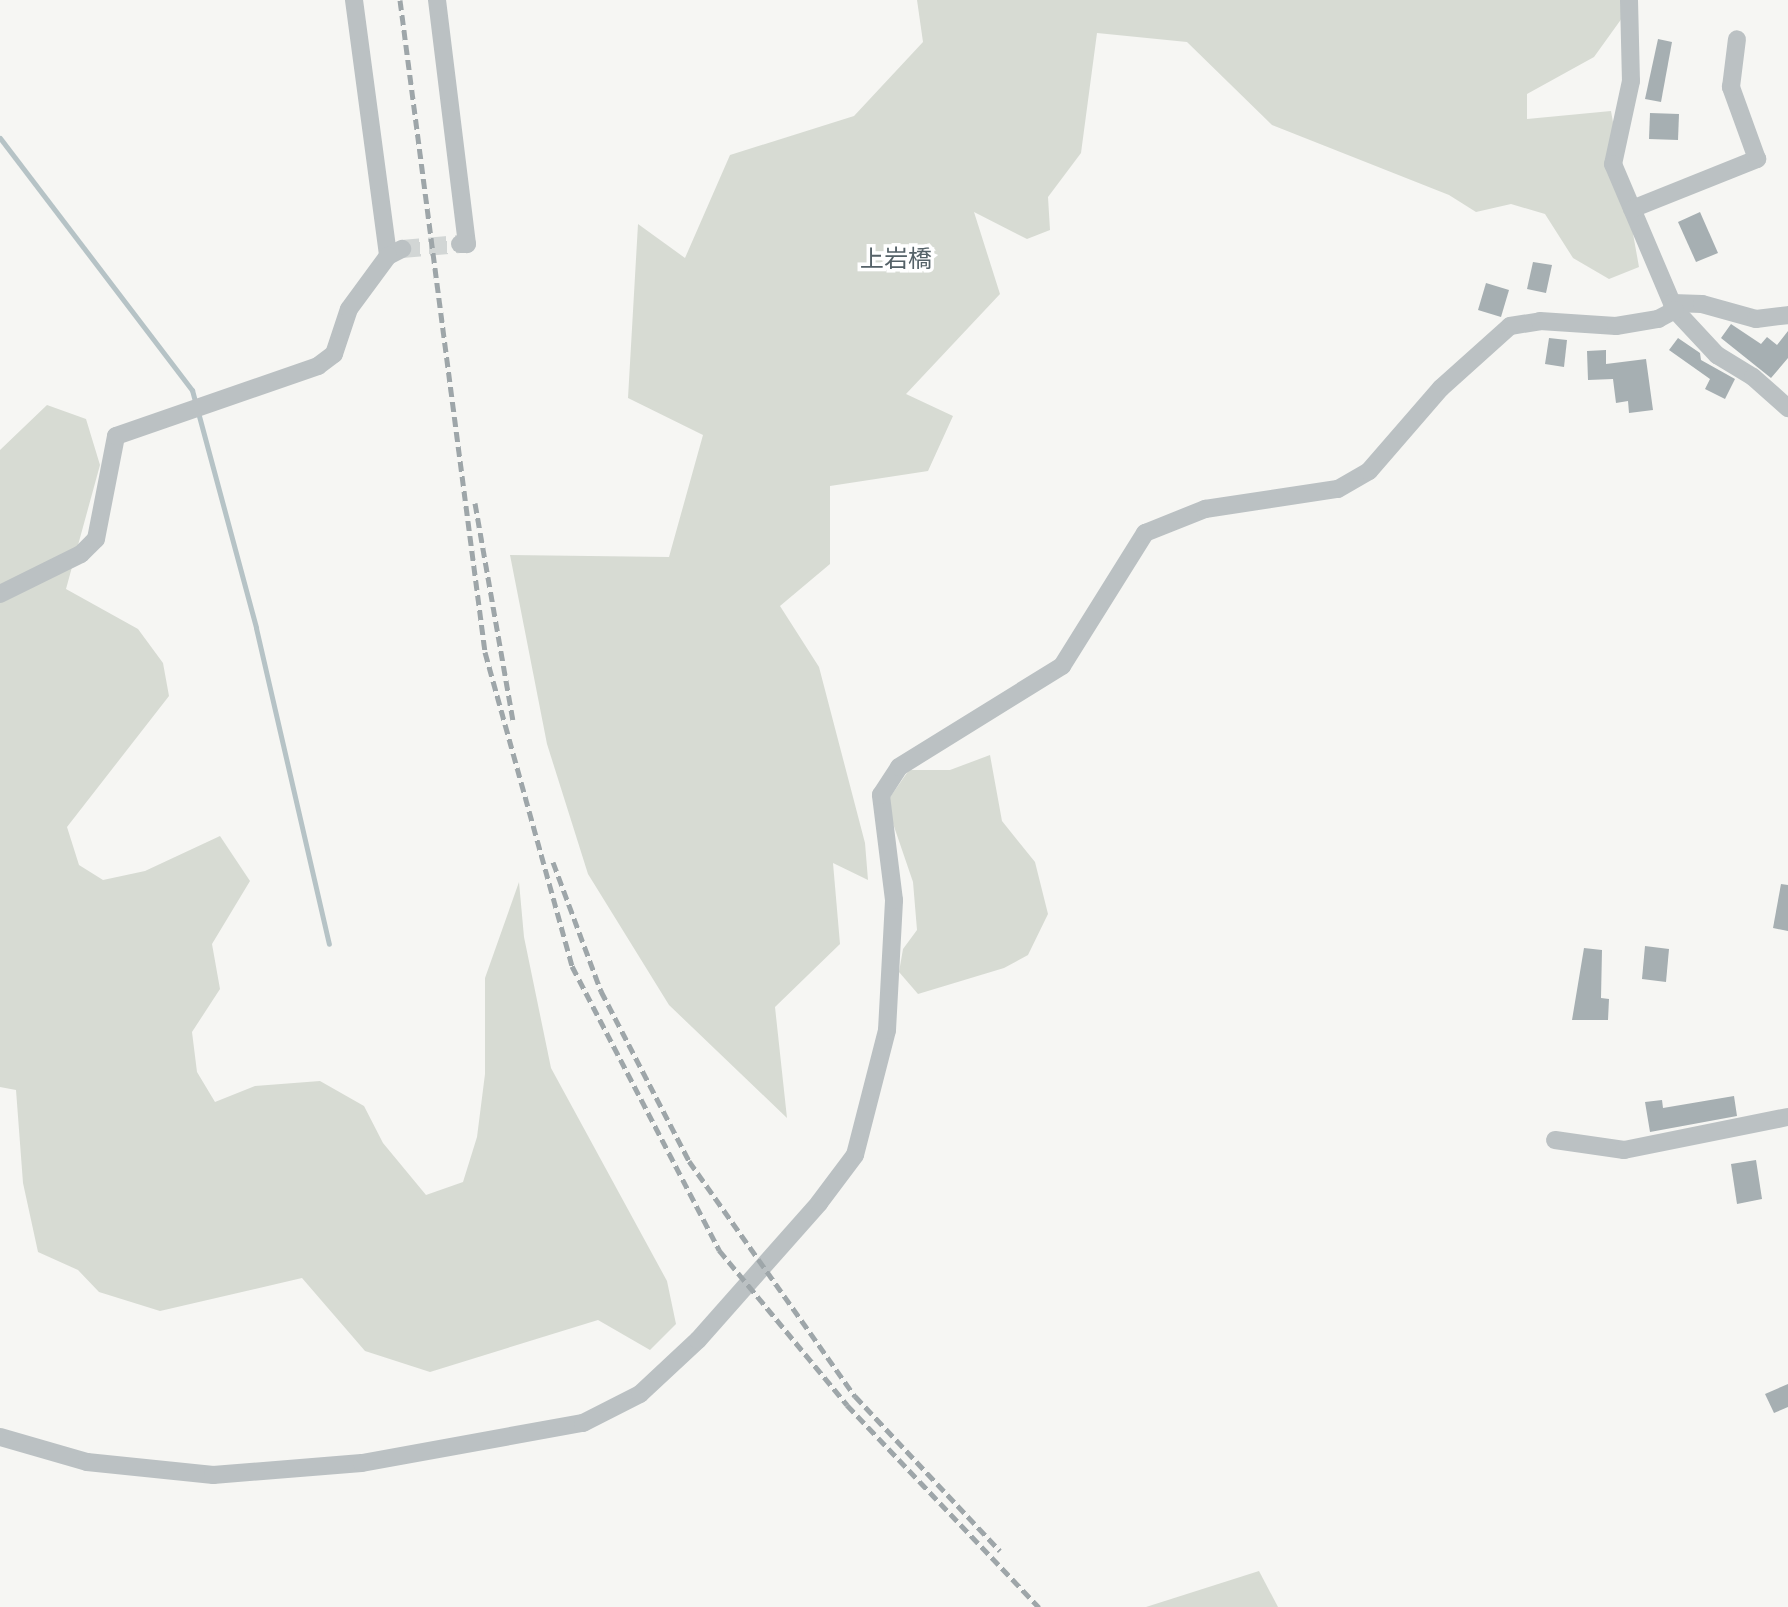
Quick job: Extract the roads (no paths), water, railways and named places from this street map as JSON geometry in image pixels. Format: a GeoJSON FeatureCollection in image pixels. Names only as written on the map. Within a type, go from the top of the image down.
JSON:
{"type":"FeatureCollection","features":[{"type":"Feature","properties":{"kind":"street"},"geometry":{"type":"LineString","coordinates":[[0,594],[81,554],[96,539],[116,436],[318,366],[334,354],[349,309],[395,253],[354,0]]}},
{"type":"Feature","properties":{"kind":"street"},"geometry":{"type":"LineString","coordinates":[[437,0],[467,244],[460,244]]}},
{"type":"Feature","properties":{"kind":"street"},"geometry":{"type":"LineString","coordinates":[[1629,0],[1631,81],[1613,164],[1673,306],[1717,355],[1754,377],[1788,408]]}},
{"type":"Feature","properties":{"kind":"street"},"geometry":{"type":"LineString","coordinates":[[1632,209],[1758,159],[1731,87],[1737,40]]}},
{"type":"Feature","properties":{"kind":"street"},"geometry":{"type":"LineString","coordinates":[[0,1437],[87,1462],[213,1475],[362,1463],[583,1423],[640,1394],[802,1222],[855,1155],[875,1088],[887,1030],[894,900],[881,795],[899,767],[1062,666],[1145,533],[1205,509],[1338,489],[1368,471],[1440,388],[1510,326],[1540,321],[1616,326],[1658,319],[1673,306],[1702,304],[1756,318],[1788,314]]}},
{"type":"Feature","properties":{"kind":"street"},"geometry":{"type":"LineString","coordinates":[[1555,1140],[1624,1150],[1788,1117]]}},
{"type":"Feature","properties":{"kind":"waterway"},"geometry":{"type":"LineString","coordinates":[[0,138],[192,390],[256,628],[329,944]]}},
{"type":"Feature","properties":{"kind":"tunnel"},"geometry":{"type":"LineString","coordinates":[[402,249],[460,244]]}},
{"type":"Feature","properties":{"kind":"railway"},"geometry":{"type":"LineString","coordinates":[[400,0],[485,652],[572,966],[719,1250],[847,1405],[1039,1607]]}},
{"type":"Feature","properties":{"kind":"railway"},"geometry":{"type":"LineString","coordinates":[[475,503],[513,720]]}},
{"type":"Feature","properties":{"kind":"railway"},"geometry":{"type":"LineString","coordinates":[[553,862],[601,991],[689,1161],[855,1396],[1000,1551]]}},
{"type":"Feature","properties":{"kind":"district","name":"上岩橋"},"geometry":{"type":"Point","coordinates":[896,260]}}]}
